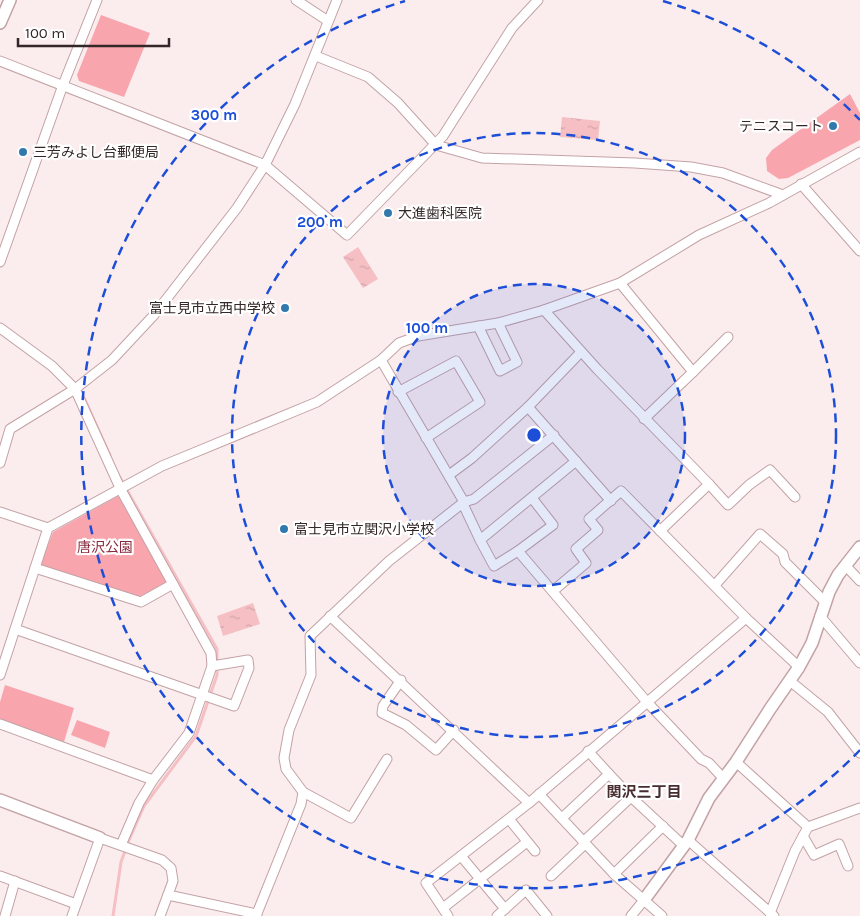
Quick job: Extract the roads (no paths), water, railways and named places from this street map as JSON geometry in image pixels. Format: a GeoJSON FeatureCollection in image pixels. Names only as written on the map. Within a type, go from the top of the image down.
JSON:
{"type":"FeatureCollection","features":[{"type":"Feature","properties":{"kind":"street"},"geometry":{"type":"LineString","coordinates":[[0,23],[10,0]]}},
{"type":"Feature","properties":{"kind":"street"},"geometry":{"type":"LineString","coordinates":[[0,262],[63,85],[97,0]]}},
{"type":"Feature","properties":{"kind":"street"},"geometry":{"type":"LineString","coordinates":[[296,0],[328,21]]}},
{"type":"Feature","properties":{"kind":"street"},"geometry":{"type":"LineString","coordinates":[[0,463],[10,429],[75,389],[112,360],[154,315],[237,208],[265,165],[316,56],[337,0]]}},
{"type":"Feature","properties":{"kind":"street"},"geometry":{"type":"LineString","coordinates":[[0,61],[265,165],[347,235],[436,145],[464,106],[512,28],[538,0]]}},
{"type":"Feature","properties":{"kind":"street"},"geometry":{"type":"LineString","coordinates":[[316,56],[368,77],[398,103],[436,145],[482,158],[635,163],[692,167],[723,173],[782,195]]}},
{"type":"Feature","properties":{"kind":"street"},"geometry":{"type":"LineString","coordinates":[[0,675],[48,528],[162,466],[317,402],[381,360],[399,343],[418,336],[498,323],[544,310],[620,283],[699,235],[782,195],[860,152]]}},
{"type":"Feature","properties":{"kind":"street"},"geometry":{"type":"LineString","coordinates":[[801,184],[860,251]]}},
{"type":"Feature","properties":{"kind":"street"},"geometry":{"type":"LineString","coordinates":[[620,283],[693,372]]}},
{"type":"Feature","properties":{"kind":"street"},"geometry":{"type":"LineString","coordinates":[[544,310],[644,419],[728,505],[749,485],[770,470],[795,497]]}},
{"type":"Feature","properties":{"kind":"street"},"geometry":{"type":"LineString","coordinates":[[478,326],[500,371],[517,362],[498,323]]}},
{"type":"Feature","properties":{"kind":"street"},"geometry":{"type":"LineString","coordinates":[[0,328],[52,366],[75,389],[121,490],[211,653],[212,666],[207,697],[190,733],[153,780],[139,803],[125,846]]}},
{"type":"Feature","properties":{"kind":"street"},"geometry":{"type":"LineString","coordinates":[[644,419],[728,337]]}},
{"type":"Feature","properties":{"kind":"street"},"geometry":{"type":"LineString","coordinates":[[449,476],[528,408],[581,352]]}},
{"type":"Feature","properties":{"kind":"street"},"geometry":{"type":"LineString","coordinates":[[381,360],[398,392],[449,476],[494,566],[518,552],[553,525],[532,498]]}},
{"type":"Feature","properties":{"kind":"street"},"geometry":{"type":"LineString","coordinates":[[398,392],[456,361],[480,402],[426,438]]}},
{"type":"Feature","properties":{"kind":"street"},"geometry":{"type":"LineString","coordinates":[[528,408],[610,501]]}},
{"type":"Feature","properties":{"kind":"street"},"geometry":{"type":"LineString","coordinates":[[387,758],[351,818],[303,792],[286,768],[284,758],[289,730],[311,675],[310,636],[390,561],[463,503],[474,499],[554,436]]}},
{"type":"Feature","properties":{"kind":"street"},"geometry":{"type":"LineString","coordinates":[[480,540],[576,461]]}},
{"type":"Feature","properties":{"kind":"street"},"geometry":{"type":"LineString","coordinates":[[660,531],[708,484]]}},
{"type":"Feature","properties":{"kind":"street"},"geometry":{"type":"LineString","coordinates":[[553,591],[586,563],[576,549],[598,530],[589,519],[622,491],[746,618],[800,667]]}},
{"type":"Feature","properties":{"kind":"street"},"geometry":{"type":"LineString","coordinates":[[0,512],[48,528]]}},
{"type":"Feature","properties":{"kind":"street"},"geometry":{"type":"LineString","coordinates":[[715,585],[760,534],[784,554],[785,562],[825,602]]}},
{"type":"Feature","properties":{"kind":"street"},"geometry":{"type":"LineString","coordinates":[[630,916],[686,843],[709,798],[736,762],[800,667],[812,643],[825,602],[845,565],[860,547]]}},
{"type":"Feature","properties":{"kind":"street"},"geometry":{"type":"LineString","coordinates":[[518,552],[647,702],[701,759],[709,763],[724,779]]}},
{"type":"Feature","properties":{"kind":"street"},"geometry":{"type":"LineString","coordinates":[[845,565],[860,581]]}},
{"type":"Feature","properties":{"kind":"street"},"geometry":{"type":"LineString","coordinates":[[35,568],[141,602],[173,584]]}},
{"type":"Feature","properties":{"kind":"street"},"geometry":{"type":"LineString","coordinates":[[330,616],[401,680],[529,803]]}},
{"type":"Feature","properties":{"kind":"street"},"geometry":{"type":"LineString","coordinates":[[820,616],[860,663]]}},
{"type":"Feature","properties":{"kind":"street"},"geometry":{"type":"LineString","coordinates":[[448,916],[426,883],[529,803],[746,618]]}},
{"type":"Feature","properties":{"kind":"street"},"geometry":{"type":"LineString","coordinates":[[15,629],[234,706],[250,668],[248,660],[212,666]]}},
{"type":"Feature","properties":{"kind":"street"},"geometry":{"type":"LineString","coordinates":[[401,680],[383,706],[382,713],[406,725],[436,750],[454,730]]}},
{"type":"Feature","properties":{"kind":"street"},"geometry":{"type":"LineString","coordinates":[[790,681],[828,712],[860,752]]}},
{"type":"Feature","properties":{"kind":"street"},"geometry":{"type":"LineString","coordinates":[[0,724],[153,780]]}},
{"type":"Feature","properties":{"kind":"street"},"geometry":{"type":"LineString","coordinates":[[588,751],[663,826],[686,843],[768,914],[805,831],[860,808]]}},
{"type":"Feature","properties":{"kind":"street"},"geometry":{"type":"LineString","coordinates":[[736,762],[805,831],[814,855],[839,844],[848,866]]}},
{"type":"Feature","properties":{"kind":"street"},"geometry":{"type":"LineString","coordinates":[[562,818],[609,774]]}},
{"type":"Feature","properties":{"kind":"street"},"geometry":{"type":"LineString","coordinates":[[168,895],[256,915],[301,804],[303,792]]}},
{"type":"Feature","properties":{"kind":"street"},"geometry":{"type":"LineString","coordinates":[[538,794],[614,874],[662,916]]}},
{"type":"Feature","properties":{"kind":"street"},"geometry":{"type":"LineString","coordinates":[[551,876],[631,796]]}},
{"type":"Feature","properties":{"kind":"street"},"geometry":{"type":"LineString","coordinates":[[0,800],[162,860],[171,868],[173,881],[160,916]]}},
{"type":"Feature","properties":{"kind":"street"},"geometry":{"type":"LineString","coordinates":[[509,819],[535,851]]}},
{"type":"Feature","properties":{"kind":"street"},"geometry":{"type":"LineString","coordinates":[[614,874],[663,826]]}},
{"type":"Feature","properties":{"kind":"street"},"geometry":{"type":"LineString","coordinates":[[72,916],[100,838]]}},
{"type":"Feature","properties":{"kind":"street"},"geometry":{"type":"LineString","coordinates":[[443,908],[527,842]]}},
{"type":"Feature","properties":{"kind":"street"},"geometry":{"type":"LineString","coordinates":[[461,856],[505,909]]}},
{"type":"Feature","properties":{"kind":"street"},"geometry":{"type":"LineString","coordinates":[[0,876],[76,904]]}},
{"type":"Feature","properties":{"kind":"street"},"geometry":{"type":"LineString","coordinates":[[5,916],[15,881]]}},
{"type":"Feature","properties":{"kind":"street"},"geometry":{"type":"LineString","coordinates":[[497,916],[526,890],[545,915]]}},
{"type":"Feature","properties":{"kind":"water"},"geometry":{"type":"Polygon","coordinates":[[[562,117],[600,121],[598,140],[560,137],[562,117]]]}},
{"type":"Feature","properties":{"kind":"water"},"geometry":{"type":"Polygon","coordinates":[[[358,247],[378,279],[363,288],[343,257],[358,247]]]}},
{"type":"Feature","properties":{"kind":"water"},"geometry":{"type":"Polygon","coordinates":[[[253,603],[260,624],[223,636],[217,616],[253,603]]]}},
{"type":"Feature","properties":{"kind":"waterway"},"geometry":{"type":"LineString","coordinates":[[81,391],[110,455]]}},
{"type":"Feature","properties":{"kind":"waterway"},"geometry":{"type":"LineString","coordinates":[[113,916],[121,862],[129,840],[144,806],[196,736],[217,675],[217,649],[119,476]]}},
{"type":"Feature","properties":{"kind":"place","name":"テニスコート"},"geometry":{"type":"Point","coordinates":[833,126]}},
{"type":"Feature","properties":{"kind":"place","name":"三芳みよし台郵便局"},"geometry":{"type":"Point","coordinates":[23,152]}},
{"type":"Feature","properties":{"kind":"place","name":"大進歯科医院"},"geometry":{"type":"Point","coordinates":[388,213]}},
{"type":"Feature","properties":{"kind":"place","name":"富士見市立西中学校"},"geometry":{"type":"Point","coordinates":[285,308]}},
{"type":"Feature","properties":{"kind":"place","name":"富士見市立関沢小学校"},"geometry":{"type":"Point","coordinates":[284,529]}},
{"type":"Feature","properties":{"kind":"district","name":"関沢三丁目"},"geometry":{"type":"Point","coordinates":[644,792]}},
{"type":"Feature","properties":{"kind":"park label","name":"唐沢公園"},"geometry":{"type":"Point","coordinates":[105,547]}}]}
